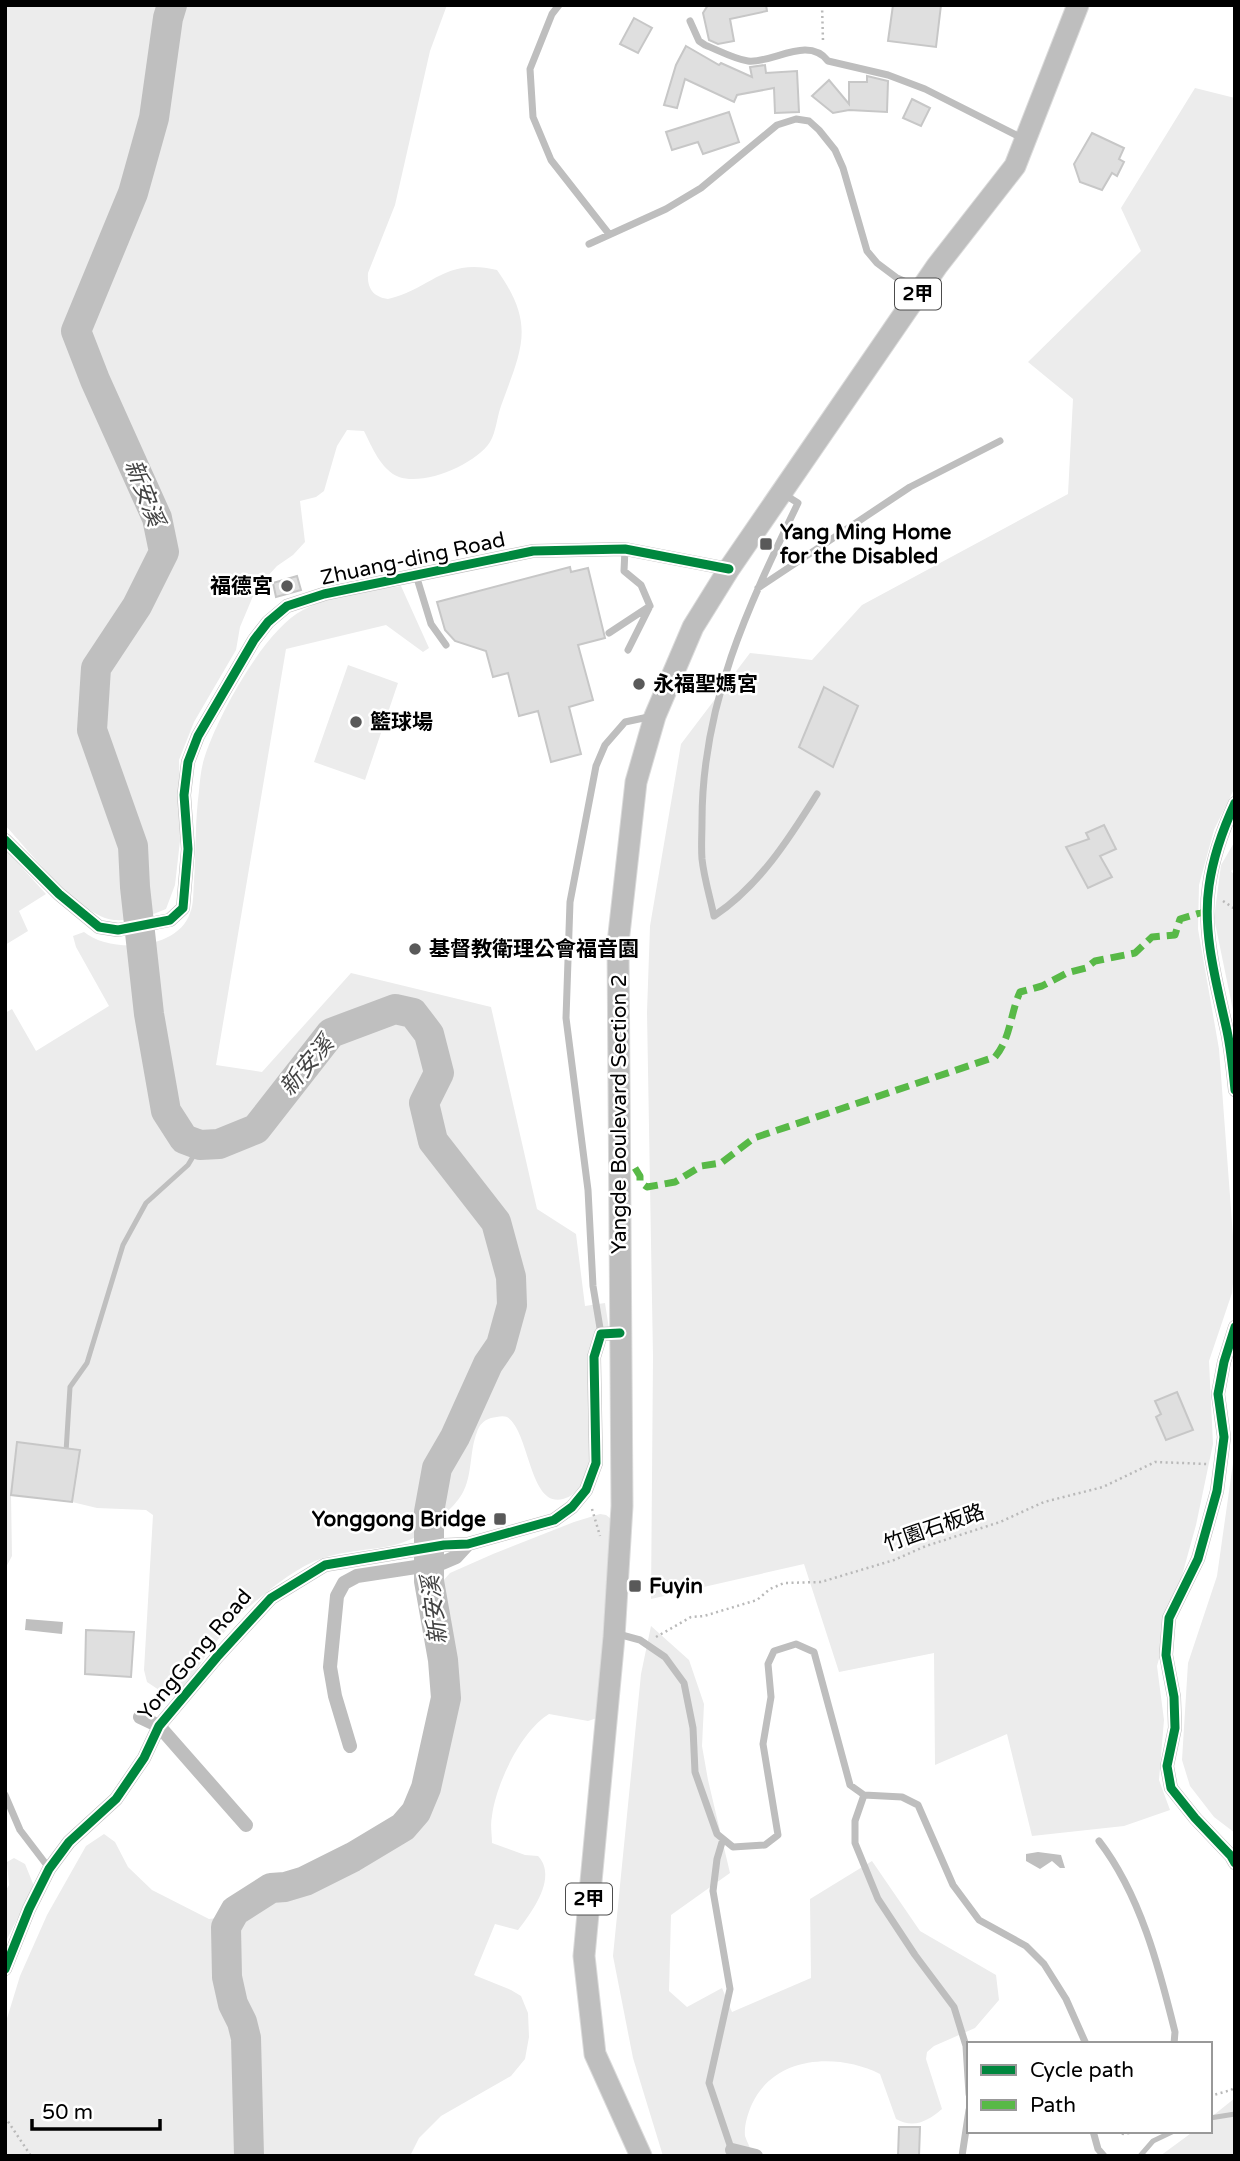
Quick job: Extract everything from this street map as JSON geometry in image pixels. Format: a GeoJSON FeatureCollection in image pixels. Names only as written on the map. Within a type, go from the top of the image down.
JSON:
{"type":"FeatureCollection","features":[{"type":"Feature","properties":{"kind":"main road","name":"Yangde Boulevard Section 2"},"geometry":{"type":"LineString","coordinates":[[614,1633],[622,1506],[610,1333],[618,943],[636,782],[655,716],[693,627],[729,569],[922,289],[1015,166],[1078,5]]}},
{"type":"Feature","properties":{"kind":"main road","name":"2甲"},"geometry":{"type":"LineString","coordinates":[[614,1633],[584,1956],[595,2054],[641,2156]]}},
{"type":"Feature","properties":{"kind":"street","name":"Zhuang-ding Road"},"geometry":{"type":"LineString","coordinates":[[5,840],[58,894],[99,927],[118,930],[170,920],[183,908],[186,882],[188,849],[184,795],[188,762],[198,736],[254,640],[268,622],[287,606],[324,594],[533,551],[625,549],[729,569]]}},
{"type":"Feature","properties":{"kind":"street"},"geometry":{"type":"LineString","coordinates":[[1235,803],[1217,851],[1208,887],[1207,916],[1235,1090]]}},
{"type":"Feature","properties":{"kind":"street"},"geometry":{"type":"LineString","coordinates":[[1235,1327],[1218,1394],[1224,1437],[1217,1491],[1198,1559],[1169,1618],[1166,1655],[1174,1697],[1175,1728],[1167,1766],[1171,1788],[1235,1863]]}},
{"type":"Feature","properties":{"kind":"street"},"geometry":{"type":"LineString","coordinates":[[350,1746],[335,1696],[330,1667],[337,1596],[344,1583],[357,1576],[442,1563],[456,1558],[468,1544],[554,1520],[572,1507],[586,1489],[596,1463],[594,1357],[610,1333]]}},
{"type":"Feature","properties":{"kind":"street","name":"YongGong Road"},"geometry":{"type":"LineString","coordinates":[[5,1969],[49,1868],[69,1842],[116,1799],[144,1758],[159,1726],[271,1598],[325,1565],[444,1545],[468,1544]]}},
{"type":"Feature","properties":{"kind":"street"},"geometry":{"type":"LineString","coordinates":[[141,1717],[159,1726],[246,1825]]}},
{"type":"Feature","properties":{"kind":"street"},"geometry":{"type":"LineString","coordinates":[[732,2153],[756,2156]]}},
{"type":"Feature","properties":{"kind":"lane"},"geometry":{"type":"LineString","coordinates":[[559,5],[552,14],[530,69],[533,117],[551,160],[609,234]]}},
{"type":"Feature","properties":{"kind":"lane"},"geometry":{"type":"LineString","coordinates":[[690,21],[699,41],[749,61],[814,50],[828,61],[888,75],[925,89],[1026,139]]}},
{"type":"Feature","properties":{"kind":"lane"},"geometry":{"type":"LineString","coordinates":[[589,244],[666,209],[701,188],[777,125],[796,119],[809,121],[820,130],[835,150],[867,251],[877,263],[897,278],[922,289]]}},
{"type":"Feature","properties":{"kind":"lane"},"geometry":{"type":"LineString","coordinates":[[757,589],[910,487],[1000,442]]}},
{"type":"Feature","properties":{"kind":"lane"},"geometry":{"type":"LineString","coordinates":[[782,492],[798,503],[734,644],[711,722],[702,795],[702,859],[714,916],[729,906],[781,851],[817,794]]}},
{"type":"Feature","properties":{"kind":"lane"},"geometry":{"type":"LineString","coordinates":[[625,549],[624,571],[641,585],[650,606],[628,650]]}},
{"type":"Feature","properties":{"kind":"lane"},"geometry":{"type":"LineString","coordinates":[[416,574],[432,624],[446,645]]}},
{"type":"Feature","properties":{"kind":"lane"},"geometry":{"type":"LineString","coordinates":[[609,633],[650,606]]}},
{"type":"Feature","properties":{"kind":"lane"},"geometry":{"type":"LineString","coordinates":[[610,1333],[593,1286],[588,1190],[566,1018],[570,902],[596,766],[605,745],[625,722],[655,716]]}},
{"type":"Feature","properties":{"kind":"lane"},"geometry":{"type":"LineString","coordinates":[[614,1633],[640,1640],[665,1657],[684,1683],[693,1728],[695,1772],[717,1833],[733,1847],[765,1844],[778,1835],[763,1744],[771,1697],[768,1664],[774,1651],[796,1644],[814,1652],[850,1785],[864,1795],[902,1797],[918,1805],[953,1885],[979,1920],[1026,1946],[1044,1964],[1066,1999],[1085,2042]]}},
{"type":"Feature","properties":{"kind":"lane"},"geometry":{"type":"LineString","coordinates":[[5,1795],[20,1830],[49,1868]]}},
{"type":"Feature","properties":{"kind":"lane"},"geometry":{"type":"LineString","coordinates":[[864,1795],[855,1821],[855,1843],[878,1899],[954,2007],[966,2046],[967,2062]]}},
{"type":"Feature","properties":{"kind":"lane"},"geometry":{"type":"LineString","coordinates":[[723,1839],[717,1859],[713,1891],[730,1989],[709,2083],[732,2153]]}},
{"type":"Feature","properties":{"kind":"lane"},"geometry":{"type":"LineString","coordinates":[[1099,1840],[1116,1863],[1157,1958],[1175,2032],[1174,2042]]}},
{"type":"Feature","properties":{"kind":"lane"},"geometry":{"type":"LineString","coordinates":[[962,2156],[967,2122]]}},
{"type":"Feature","properties":{"kind":"lane"},"geometry":{"type":"LineString","coordinates":[[1094,2133],[1098,2149],[1104,2156]]}},
{"type":"Feature","properties":{"kind":"path"},"geometry":{"type":"LineString","coordinates":[[822,5],[823,55]]}},
{"type":"Feature","properties":{"kind":"path"},"geometry":{"type":"LineString","coordinates":[[586,1489],[607,1556],[618,1564]]}},
{"type":"Feature","properties":{"kind":"path"},"geometry":{"type":"LineString","coordinates":[[1212,2096],[1231,2091],[1235,2087]]}},
{"type":"Feature","properties":{"kind":"path"},"geometry":{"type":"LineString","coordinates":[[5,2118],[31,2156]]}},
{"type":"Feature","properties":{"kind":"shaded area"},"geometry":{"type":"Polygon","coordinates":[[[5,5],[447,5],[430,51],[395,205],[368,273],[368,283],[374,294],[388,299],[451,271],[479,267],[497,270],[517,306],[521,322],[519,352],[494,434],[474,458],[436,476],[410,479],[399,477],[382,464],[364,431],[347,430],[337,446],[324,491],[316,497],[300,501],[305,542],[256,589],[240,627],[236,650],[194,722],[179,760],[181,832],[175,885],[166,909],[134,919],[114,920],[87,908],[56,881],[5,825],[5,5]]]}},
{"type":"Feature","properties":{"kind":"shaded area"},"geometry":{"type":"Polygon","coordinates":[[[1195,88],[1235,98],[1235,787],[1214,830],[1199,885],[1198,929],[1219,1049],[1235,1263],[1232,1293],[1209,1361],[1213,1444],[1196,1525],[1157,1666],[1164,1720],[1159,1780],[1170,1810],[1124,1826],[1032,1836],[1007,1734],[935,1765],[934,1653],[839,1672],[804,1564],[651,1599],[653,1357],[647,1012],[650,926],[681,744],[750,653],[812,660],[862,605],[1068,494],[1073,399],[1028,362],[1141,251],[1121,208],[1195,88]]]}},
{"type":"Feature","properties":{"kind":"shaded area"},"geometry":{"type":"Polygon","coordinates":[[[401,586],[429,648],[423,652],[386,625],[286,649],[216,1065],[262,1072],[351,973],[491,1007],[537,1209],[576,1234],[585,1306],[605,1303],[609,1329],[596,1333],[592,1463],[574,1494],[563,1499],[552,1499],[536,1481],[515,1425],[505,1416],[486,1420],[479,1427],[468,1479],[462,1494],[430,1528],[402,1543],[323,1558],[296,1571],[237,1618],[181,1690],[165,1694],[147,1682],[144,1670],[153,1515],[146,1510],[97,1508],[72,1502],[80,1450],[17,1442],[11,1495],[12,1556],[5,1569],[5,1013],[12,1009],[36,1051],[109,1006],[76,947],[73,936],[84,932],[110,944],[143,945],[172,935],[183,925],[193,902],[197,813],[204,759],[219,721],[258,655],[288,620],[303,610],[338,597],[401,586]]]}},
{"type":"Feature","properties":{"kind":"shaded area","name":"籃球場"},"geometry":{"type":"Polygon","coordinates":[[[348,665],[398,683],[365,780],[314,762],[348,665]]]}},
{"type":"Feature","properties":{"kind":"shaded area"},"geometry":{"type":"Polygon","coordinates":[[[1235,841],[1235,868],[1231,871],[1235,876],[1235,1020],[1214,918],[1221,865],[1235,841]]]}},
{"type":"Feature","properties":{"kind":"shaded area"},"geometry":{"type":"Polygon","coordinates":[[[5,849],[46,894],[19,911],[28,931],[5,945],[5,849]]]}},
{"type":"Feature","properties":{"kind":"shaded area"},"geometry":{"type":"Polygon","coordinates":[[[1235,1449],[1235,1833],[1214,1817],[1190,1786],[1182,1760],[1188,1663],[1217,1576],[1235,1449]]]}},
{"type":"Feature","properties":{"kind":"shaded area"},"geometry":{"type":"Polygon","coordinates":[[[600,1514],[615,1522],[597,1718],[588,1721],[549,1714],[539,1722],[520,1745],[504,1774],[491,1819],[492,1843],[525,1855],[538,1856],[545,1874],[541,1894],[518,1930],[495,1924],[474,1975],[521,1996],[528,2013],[529,2037],[525,2059],[511,2076],[441,2116],[419,2138],[410,2156],[5,2156],[5,2025],[20,1976],[47,1915],[86,1846],[104,1834],[115,1842],[128,1867],[152,1890],[209,1919],[248,1915],[271,1899],[308,1888],[402,1836],[424,1817],[436,1780],[450,1718],[455,1681],[446,1643],[441,1583],[450,1573],[493,1554],[600,1514]]]}},
{"type":"Feature","properties":{"kind":"shaded area"},"geometry":{"type":"Polygon","coordinates":[[[26,1619],[63,1622],[62,1634],[25,1630],[26,1619]]]}},
{"type":"Feature","properties":{"kind":"shaded area"},"geometry":{"type":"Polygon","coordinates":[[[651,1626],[689,1660],[704,1704],[702,1746],[730,1873],[671,1915],[669,1991],[687,2007],[722,1988],[732,2012],[811,1978],[810,1899],[872,1861],[920,1931],[996,1975],[999,2000],[975,2028],[934,2046],[927,2052],[926,2059],[942,2109],[931,2117],[915,2123],[896,2119],[880,2074],[846,2063],[809,2063],[792,2067],[776,2076],[762,2088],[752,2104],[745,2136],[754,2156],[663,2156],[633,2058],[613,1956],[641,1674],[651,1626]]]}},
{"type":"Feature","properties":{"kind":"shaded area"},"geometry":{"type":"Polygon","coordinates":[[[1038,1852],[1061,1855],[1065,1868],[1060,1868],[1052,1861],[1040,1869],[1026,1861],[1026,1854],[1038,1852]]]}},
{"type":"Feature","properties":{"kind":"shaded area"},"geometry":{"type":"Polygon","coordinates":[[[14,1858],[25,1864],[34,1886],[5,1943],[5,1892],[9,1885],[7,1862],[14,1858]]]}},
{"type":"Feature","properties":{"kind":"shaded area"},"geometry":{"type":"Polygon","coordinates":[[[1235,2098],[1235,2156],[1160,2156],[1191,2133],[1212,2133],[1212,2116],[1235,2098]]]}},
{"type":"Feature","properties":{"kind":"building"},"geometry":{"type":"Polygon","coordinates":[[[708,5],[766,5],[767,11],[730,19],[734,41],[718,44],[709,40],[703,13],[708,5]]]}},
{"type":"Feature","properties":{"kind":"building"},"geometry":{"type":"Polygon","coordinates":[[[893,5],[941,5],[936,47],[888,41],[893,5]]]}},
{"type":"Feature","properties":{"kind":"building"},"geometry":{"type":"Polygon","coordinates":[[[634,18],[652,28],[638,53],[620,44],[634,18]]]}},
{"type":"Feature","properties":{"kind":"building"},"geometry":{"type":"Polygon","coordinates":[[[686,46],[719,65],[721,63],[752,77],[750,67],[765,65],[766,73],[797,71],[799,112],[775,113],[774,88],[737,95],[734,102],[685,79],[677,108],[664,105],[676,65],[686,46]]]}},
{"type":"Feature","properties":{"kind":"building"},"geometry":{"type":"Polygon","coordinates":[[[867,76],[888,81],[887,112],[849,110],[833,113],[812,96],[829,80],[849,104],[849,82],[867,82],[867,76]]]}},
{"type":"Feature","properties":{"kind":"building"},"geometry":{"type":"Polygon","coordinates":[[[912,99],[930,108],[921,126],[903,118],[912,99]]]}},
{"type":"Feature","properties":{"kind":"building"},"geometry":{"type":"Polygon","coordinates":[[[729,112],[739,142],[703,154],[698,142],[672,150],[666,132],[729,112]]]}},
{"type":"Feature","properties":{"kind":"building"},"geometry":{"type":"Polygon","coordinates":[[[1092,133],[1124,148],[1119,159],[1124,162],[1117,176],[1112,173],[1102,190],[1080,182],[1074,164],[1092,133]]]}},
{"type":"Feature","properties":{"kind":"building"},"geometry":{"type":"Polygon","coordinates":[[[570,567],[571,572],[588,568],[605,638],[578,645],[593,700],[569,707],[581,754],[551,762],[538,711],[519,716],[508,673],[493,677],[486,651],[455,641],[445,630],[437,602],[570,567]]]}},
{"type":"Feature","properties":{"kind":"building","name":"福德宮"},"geometry":{"type":"Polygon","coordinates":[[[297,576],[301,590],[276,597],[273,583],[297,576]]]}},
{"type":"Feature","properties":{"kind":"building"},"geometry":{"type":"Polygon","coordinates":[[[824,687],[858,706],[833,767],[799,747],[824,687]]]}},
{"type":"Feature","properties":{"kind":"building"},"geometry":{"type":"Polygon","coordinates":[[[1104,825],[1116,849],[1100,856],[1112,877],[1088,888],[1066,847],[1089,839],[1086,833],[1104,825]]]}},
{"type":"Feature","properties":{"kind":"building"},"geometry":{"type":"Polygon","coordinates":[[[1177,1392],[1193,1430],[1166,1440],[1156,1417],[1161,1414],[1155,1401],[1177,1392]]]}},
{"type":"Feature","properties":{"kind":"building"},"geometry":{"type":"Polygon","coordinates":[[[17,1442],[80,1450],[72,1502],[11,1495],[17,1442]]]}},
{"type":"Feature","properties":{"kind":"building"},"geometry":{"type":"Polygon","coordinates":[[[86,1630],[134,1632],[131,1677],[85,1674],[86,1630]]]}},
{"type":"Feature","properties":{"kind":"building"},"geometry":{"type":"Polygon","coordinates":[[[899,2127],[920,2127],[919,2156],[898,2156],[899,2127]]]}},
{"type":"Feature","properties":{"kind":"waterway","name":"新安溪"},"geometry":{"type":"LineString","coordinates":[[172,5],[154,118],[133,193],[76,331],[157,518],[164,552],[137,606],[96,668],[92,730],[133,846],[149,1014],[166,1111],[184,1139],[200,1145],[219,1144],[256,1129],[331,1033],[395,1009],[413,1013],[429,1034],[439,1073],[424,1103],[433,1141],[496,1222],[511,1277],[512,1305],[501,1345],[488,1364],[455,1437],[437,1468],[429,1512],[429,1581],[443,1660],[446,1698],[426,1788],[416,1812],[403,1827],[353,1857],[305,1881],[271,1888],[235,1911],[226,1927],[227,1977],[233,2004],[246,2038],[249,2156]]}},
{"type":"Feature","properties":{"kind":"waterway"},"geometry":{"type":"LineString","coordinates":[[66,1452],[70,1387],[87,1363],[123,1245],[146,1203],[188,1165],[200,1145]]}},
{"type":"Feature","properties":{"kind":"waterway"},"geometry":{"type":"LineString","coordinates":[[1212,2118],[1235,2114]]}},
{"type":"Feature","properties":{"kind":"waterway"},"geometry":{"type":"LineString","coordinates":[[1140,2156],[1153,2141],[1170,2133]]}},
{"type":"Feature","properties":{"kind":"marked path"},"geometry":{"type":"LineString","coordinates":[[635,1168],[640,1182],[647,1187],[675,1182],[701,1166],[721,1163],[754,1138],[995,1057],[1004,1042],[1020,992],[1086,968],[1095,961],[1135,953],[1152,937],[1175,935],[1180,919],[1203,912],[1208,905]]}},
{"type":"Feature","properties":{"kind":"cycle path"},"geometry":{"type":"LineString","coordinates":[[5,840],[59,894],[99,927],[118,930],[170,920],[183,908],[188,849],[184,795],[188,762],[198,736],[254,640],[268,622],[287,606],[324,594],[533,551],[625,549],[729,569]]}},
{"type":"Feature","properties":{"kind":"cycle path"},"geometry":{"type":"LineString","coordinates":[[1235,803],[1216,854],[1207,904],[1209,940],[1235,1090]]}},
{"type":"Feature","properties":{"kind":"cycle path"},"geometry":{"type":"LineString","coordinates":[[1235,1327],[1218,1394],[1224,1437],[1217,1491],[1198,1559],[1169,1618],[1166,1655],[1174,1697],[1175,1728],[1167,1766],[1171,1788],[1235,1863]]}},
{"type":"Feature","properties":{"kind":"cycle path"},"geometry":{"type":"LineString","coordinates":[[5,1969],[29,1909],[49,1869],[69,1842],[116,1799],[144,1758],[159,1726],[271,1598],[325,1565],[444,1545],[468,1544],[554,1520],[572,1507],[586,1490],[596,1463],[594,1357],[601,1334],[620,1333]]}},
{"type":"Feature","properties":{"kind":"place","name":"Yang Ming Home for the Disabled"},"geometry":{"type":"Point","coordinates":[766,544]}},
{"type":"Feature","properties":{"kind":"place","name":"福德宮"},"geometry":{"type":"Point","coordinates":[287,586]}},
{"type":"Feature","properties":{"kind":"place","name":"永福聖媽宮"},"geometry":{"type":"Point","coordinates":[639,684]}},
{"type":"Feature","properties":{"kind":"place","name":"籃球場"},"geometry":{"type":"Point","coordinates":[356,722]}},
{"type":"Feature","properties":{"kind":"place","name":"基督教衛理公會福音園"},"geometry":{"type":"Point","coordinates":[415,949]}},
{"type":"Feature","properties":{"kind":"place","name":"Yonggong Bridge"},"geometry":{"type":"Point","coordinates":[500,1519]}},
{"type":"Feature","properties":{"kind":"place","name":"Fuyin"},"geometry":{"type":"Point","coordinates":[635,1586]}}]}
